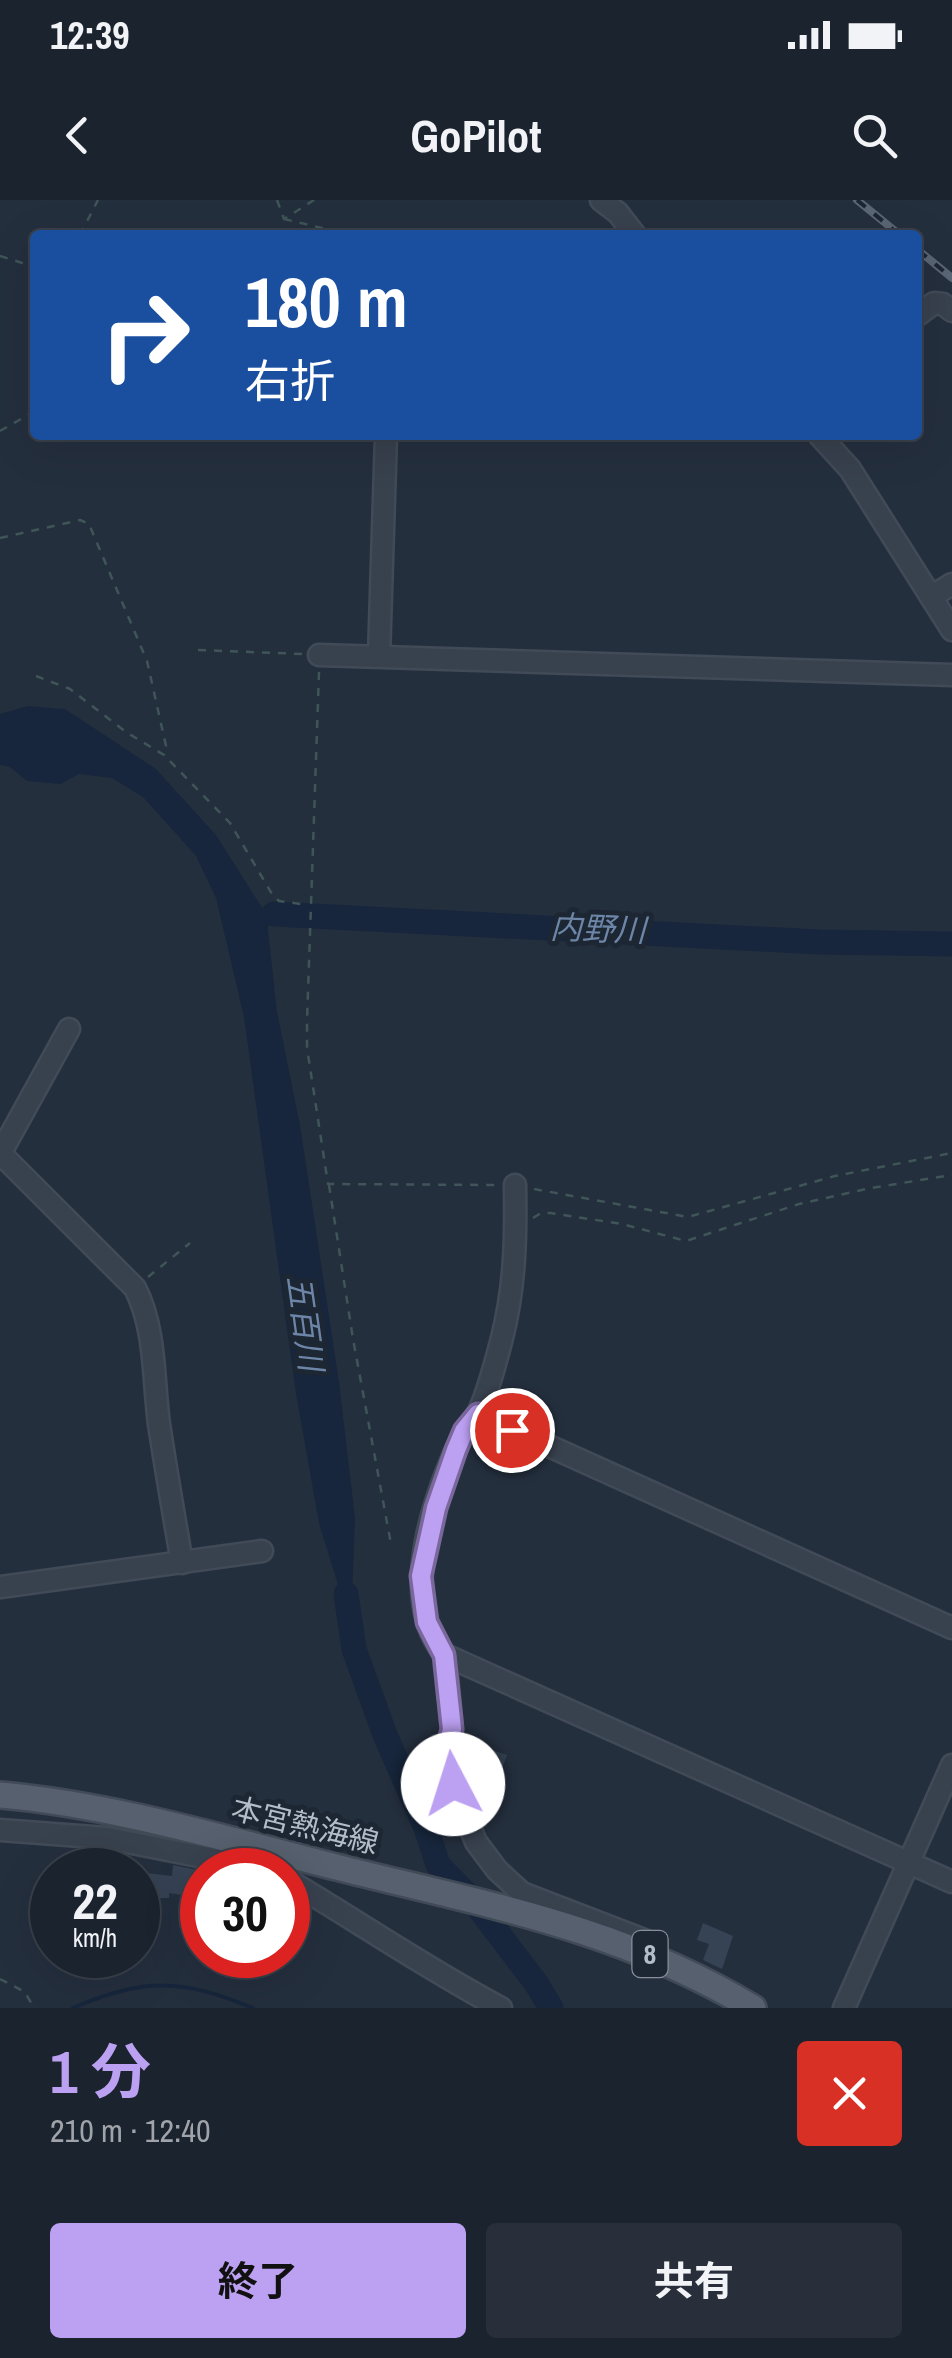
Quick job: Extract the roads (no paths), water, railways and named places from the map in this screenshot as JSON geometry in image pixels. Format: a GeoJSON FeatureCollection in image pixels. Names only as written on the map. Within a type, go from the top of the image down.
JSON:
{"type":"FeatureCollection","features":[{"type":"Feature","properties":{"kind":"main road","name":"本宮熱海線"},"geometry":{"type":"LineString","coordinates":[[0,1795],[97,1808],[539,1916],[648,1953],[754,2008]]}},
{"type":"Feature","properties":{"kind":"street"},"geometry":{"type":"LineString","coordinates":[[601,200],[631,230]]}},
{"type":"Feature","properties":{"kind":"street"},"geometry":{"type":"LineString","coordinates":[[922,312],[934,303],[952,311]]}},
{"type":"Feature","properties":{"kind":"street"},"geometry":{"type":"LineString","coordinates":[[379,656],[386,440]]}},
{"type":"Feature","properties":{"kind":"street"},"geometry":{"type":"LineString","coordinates":[[823,440],[850,470],[952,630]]}},
{"type":"Feature","properties":{"kind":"street"},"geometry":{"type":"LineString","coordinates":[[931,598],[952,584]]}},
{"type":"Feature","properties":{"kind":"street"},"geometry":{"type":"LineString","coordinates":[[319,655],[952,675]]}},
{"type":"Feature","properties":{"kind":"street"},"geometry":{"type":"LineString","coordinates":[[69,1029],[0,1154],[135,1288],[151,1327],[150,1353],[182,1562]]}},
{"type":"Feature","properties":{"kind":"street"},"geometry":{"type":"LineString","coordinates":[[515,1185],[517,1252],[502,1336],[478,1414],[464,1431],[436,1508],[421,1576],[427,1622],[444,1655],[452,1729],[444,1764],[476,1842],[497,1870],[522,1893],[644,1940],[648,1953]]}},
{"type":"Feature","properties":{"kind":"street"},"geometry":{"type":"LineString","coordinates":[[478,1414],[952,1628]]}},
{"type":"Feature","properties":{"kind":"street"},"geometry":{"type":"LineString","coordinates":[[0,1587],[262,1552]]}},
{"type":"Feature","properties":{"kind":"street"},"geometry":{"type":"LineString","coordinates":[[444,1655],[952,1882]]}},
{"type":"Feature","properties":{"kind":"street"},"geometry":{"type":"LineString","coordinates":[[844,2008],[952,1765]]}},
{"type":"Feature","properties":{"kind":"street"},"geometry":{"type":"LineString","coordinates":[[91,1836],[97,1808]]}},
{"type":"Feature","properties":{"kind":"street"},"geometry":{"type":"LineString","coordinates":[[0,1830],[91,1836],[180,1852]]}},
{"type":"Feature","properties":{"kind":"street"},"geometry":{"type":"LineString","coordinates":[[310,1893],[427,1967],[501,2008]]}},
{"type":"Feature","properties":{"kind":"water"},"geometry":{"type":"Polygon","coordinates":[[[28,706],[65,709],[156,769],[216,835],[264,911],[309,914],[309,918],[269,919],[268,930],[277,1012],[300,1125],[339,1382],[355,1518],[351,1627],[319,1523],[296,1394],[244,1017],[216,898],[196,856],[143,797],[112,778],[79,774],[61,784],[27,781],[10,767],[0,765],[0,714],[28,706]]]}},
{"type":"Feature","properties":{"kind":"waterway","name":"内野川"},"geometry":{"type":"LineString","coordinates":[[274,914],[819,942],[952,944]]}},
{"type":"Feature","properties":{"kind":"waterway","name":"五百川"},"geometry":{"type":"LineString","coordinates":[[346,1594],[354,1649],[438,1865],[475,1903],[551,2008]]}},
{"type":"Feature","properties":{"kind":"waterway"},"geometry":{"type":"LineString","coordinates":[[73,2008],[122,1991],[163,1985],[205,1991],[253,2008]]}},
{"type":"Feature","properties":{"kind":"railway"},"geometry":{"type":"LineString","coordinates":[[857,200],[894,230]]}},
{"type":"Feature","properties":{"kind":"railway"},"geometry":{"type":"LineString","coordinates":[[922,253],[952,278]]}}]}
